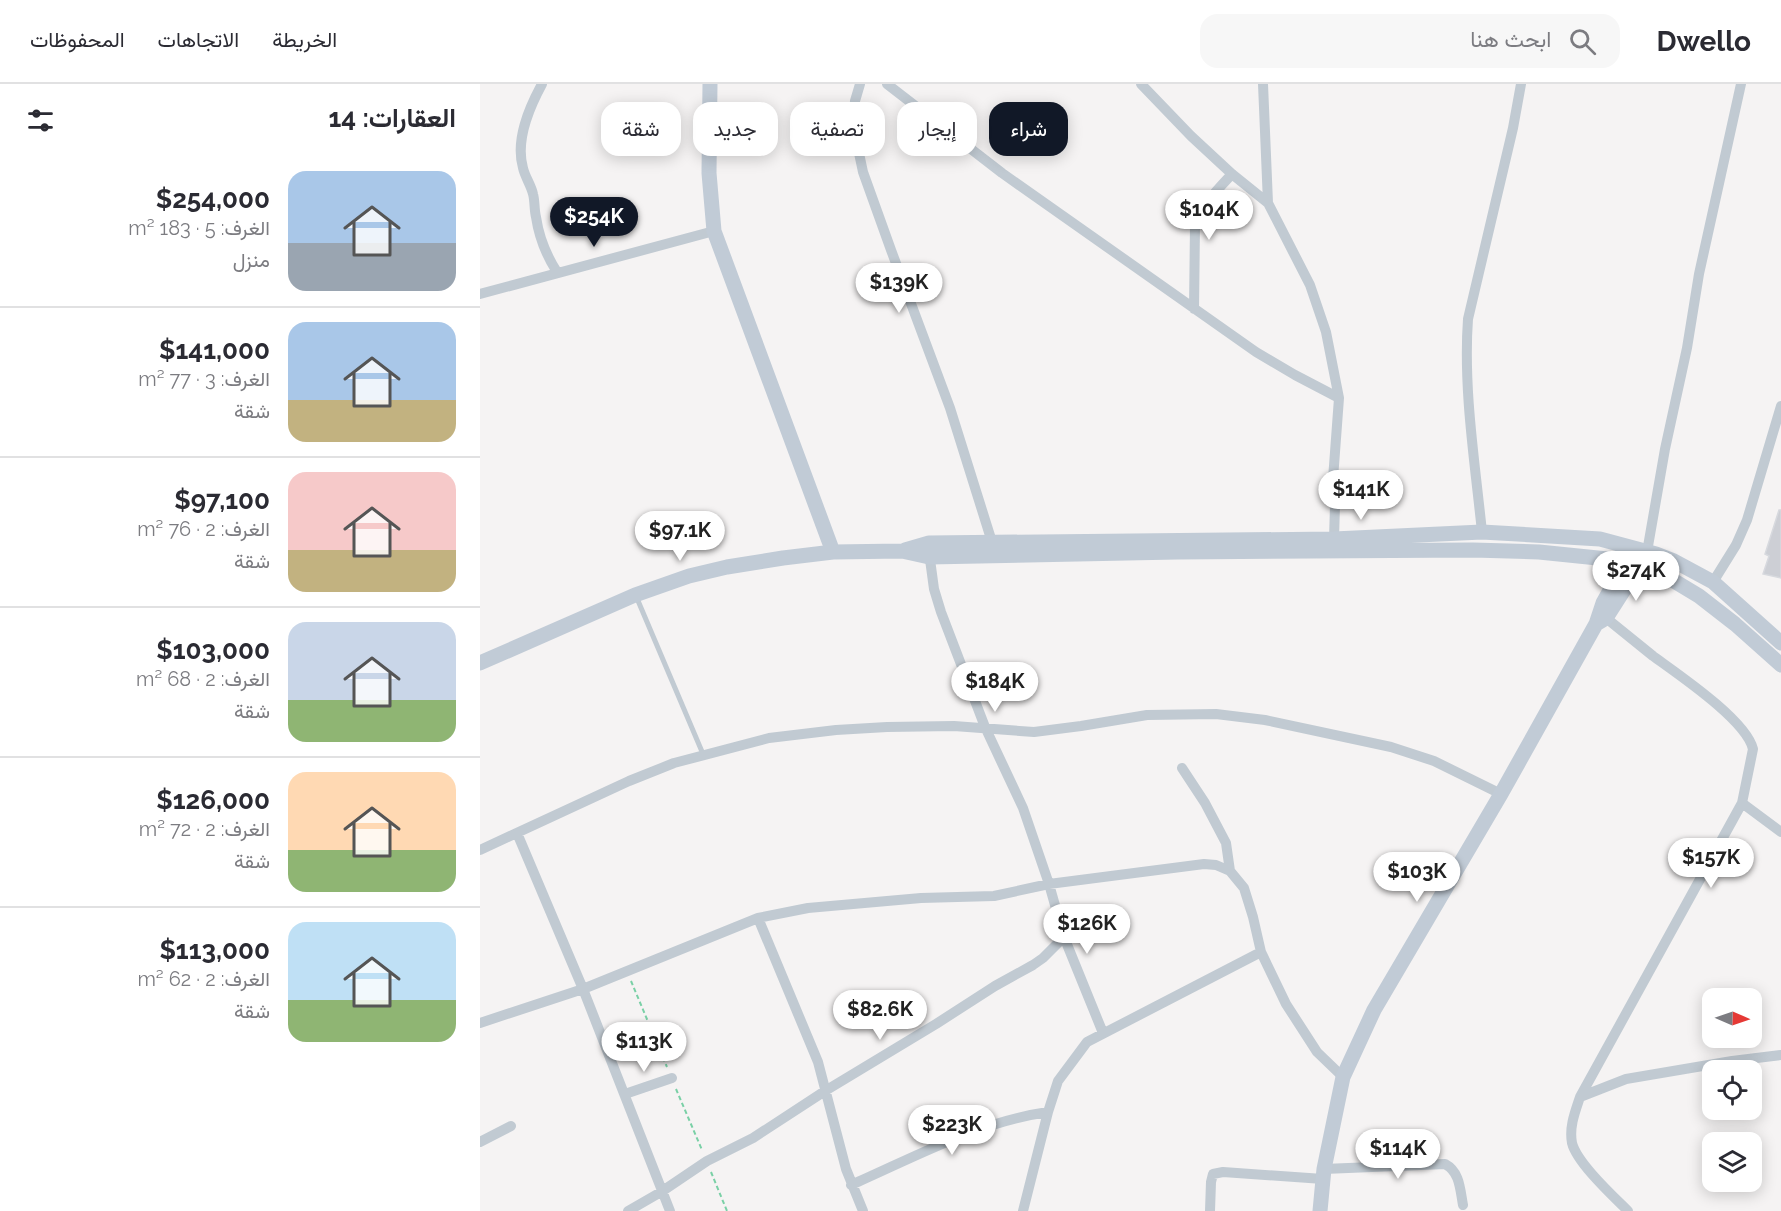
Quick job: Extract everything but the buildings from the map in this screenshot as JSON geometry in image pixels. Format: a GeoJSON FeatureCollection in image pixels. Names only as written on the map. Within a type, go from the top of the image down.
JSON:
{"type":"FeatureCollection","features":[{"type":"Feature","properties":{"kind":"main road"},"geometry":{"type":"LineString","coordinates":[[710,84],[709,172],[714,231],[833,552]]}},
{"type":"Feature","properties":{"kind":"main road"},"geometry":{"type":"LineString","coordinates":[[929,550],[992,542],[1334,539],[1482,532],[1600,539],[1620,543],[1651,567],[1699,596],[1781,665]]}},
{"type":"Feature","properties":{"kind":"main road"},"geometry":{"type":"LineString","coordinates":[[480,663],[635,595],[689,576],[727,567],[833,552],[929,550],[1189,552],[1473,550],[1637,556],[1656,554],[1713,582],[1781,643]]}},
{"type":"Feature","properties":{"kind":"main road"},"geometry":{"type":"LineString","coordinates":[[1320,1211],[1323,1174],[1343,1077],[1374,1010],[1601,621],[1603,603],[1637,556]]}},
{"type":"Feature","properties":{"kind":"street"},"geometry":{"type":"LineString","coordinates":[[542,84],[526,119],[521,158],[533,194],[542,244],[557,272]]}},
{"type":"Feature","properties":{"kind":"street"},"geometry":{"type":"LineString","coordinates":[[860,84],[855,101],[853,125],[863,172],[950,408],[992,542]]}},
{"type":"Feature","properties":{"kind":"street"},"geometry":{"type":"LineString","coordinates":[[887,84],[1002,173],[1194,309],[1256,352],[1339,398]]}},
{"type":"Feature","properties":{"kind":"street"},"geometry":{"type":"LineString","coordinates":[[1141,84],[1191,136],[1268,203],[1310,285],[1326,332],[1339,398],[1333,479],[1334,539]]}},
{"type":"Feature","properties":{"kind":"street"},"geometry":{"type":"LineString","coordinates":[[1263,84],[1268,203]]}},
{"type":"Feature","properties":{"kind":"street"},"geometry":{"type":"LineString","coordinates":[[1482,532],[1470,414],[1466,344],[1468,319],[1513,128],[1521,84]]}},
{"type":"Feature","properties":{"kind":"street"},"geometry":{"type":"LineString","coordinates":[[1637,556],[1651,527],[1702,263],[1741,84]]}},
{"type":"Feature","properties":{"kind":"street"},"geometry":{"type":"LineString","coordinates":[[1194,309],[1195,225],[1212,195],[1232,174]]}},
{"type":"Feature","properties":{"kind":"street"},"geometry":{"type":"LineString","coordinates":[[480,294],[714,231]]}},
{"type":"Feature","properties":{"kind":"street"},"geometry":{"type":"LineString","coordinates":[[1713,582],[1736,545],[1747,520],[1781,406]]}},
{"type":"Feature","properties":{"kind":"street"},"geometry":{"type":"LineString","coordinates":[[929,550],[934,589],[940,612],[985,727],[1023,808],[1064,937],[1103,1033]]}},
{"type":"Feature","properties":{"kind":"street"},"geometry":{"type":"LineString","coordinates":[[1601,621],[1711,700],[1740,727],[1751,741],[1753,749],[1742,802],[1580,1097],[1572,1123],[1572,1142],[1576,1155],[1628,1211]]}},
{"type":"Feature","properties":{"kind":"street"},"geometry":{"type":"LineString","coordinates":[[480,850],[629,781],[703,754],[769,738],[887,727],[985,727],[1034,732],[1147,715],[1216,714],[1265,720],[1391,747],[1434,761],[1501,794]]}},
{"type":"Feature","properties":{"kind":"street"},"geometry":{"type":"LineString","coordinates":[[1182,768],[1205,803],[1226,843],[1230,871]]}},
{"type":"Feature","properties":{"kind":"street"},"geometry":{"type":"LineString","coordinates":[[1742,802],[1781,832]]}},
{"type":"Feature","properties":{"kind":"street"},"geometry":{"type":"LineString","coordinates":[[517,833],[583,989],[670,1211]]}},
{"type":"Feature","properties":{"kind":"street"},"geometry":{"type":"LineString","coordinates":[[480,1023],[583,989],[758,918],[808,908],[921,897],[994,896],[1049,884],[1204,864],[1216,865],[1230,871],[1244,888],[1261,951],[1286,1004],[1317,1052],[1343,1077]]}},
{"type":"Feature","properties":{"kind":"street"},"geometry":{"type":"LineString","coordinates":[[758,918],[818,1062],[851,1185],[863,1211]]}},
{"type":"Feature","properties":{"kind":"street"},"geometry":{"type":"LineString","coordinates":[[628,1211],[662,1192],[707,1161],[753,1138],[825,1091],[1043,958],[1064,937]]}},
{"type":"Feature","properties":{"kind":"street"},"geometry":{"type":"LineString","coordinates":[[1023,1211],[1058,1081],[1087,1042],[1261,951]]}},
{"type":"Feature","properties":{"kind":"street"},"geometry":{"type":"LineString","coordinates":[[1580,1097],[1626,1079],[1732,1060],[1781,1055]]}},
{"type":"Feature","properties":{"kind":"street"},"geometry":{"type":"LineString","coordinates":[[625,1094],[672,1078]]}},
{"type":"Feature","properties":{"kind":"street"},"geometry":{"type":"LineString","coordinates":[[851,1185],[972,1131],[1010,1119],[1048,1112]]}},
{"type":"Feature","properties":{"kind":"street"},"geometry":{"type":"LineString","coordinates":[[480,1142],[511,1125]]}},
{"type":"Feature","properties":{"kind":"street"},"geometry":{"type":"LineString","coordinates":[[1210,1211],[1213,1174],[1223,1172],[1323,1174],[1445,1164],[1453,1168],[1458,1178],[1463,1205]]}},
{"type":"Feature","properties":{"kind":"lane"},"geometry":{"type":"LineString","coordinates":[[635,595],[703,754]]}},
{"type":"Feature","properties":{"kind":"path"},"geometry":{"type":"LineString","coordinates":[[627,970],[727,1211]]}}]}
